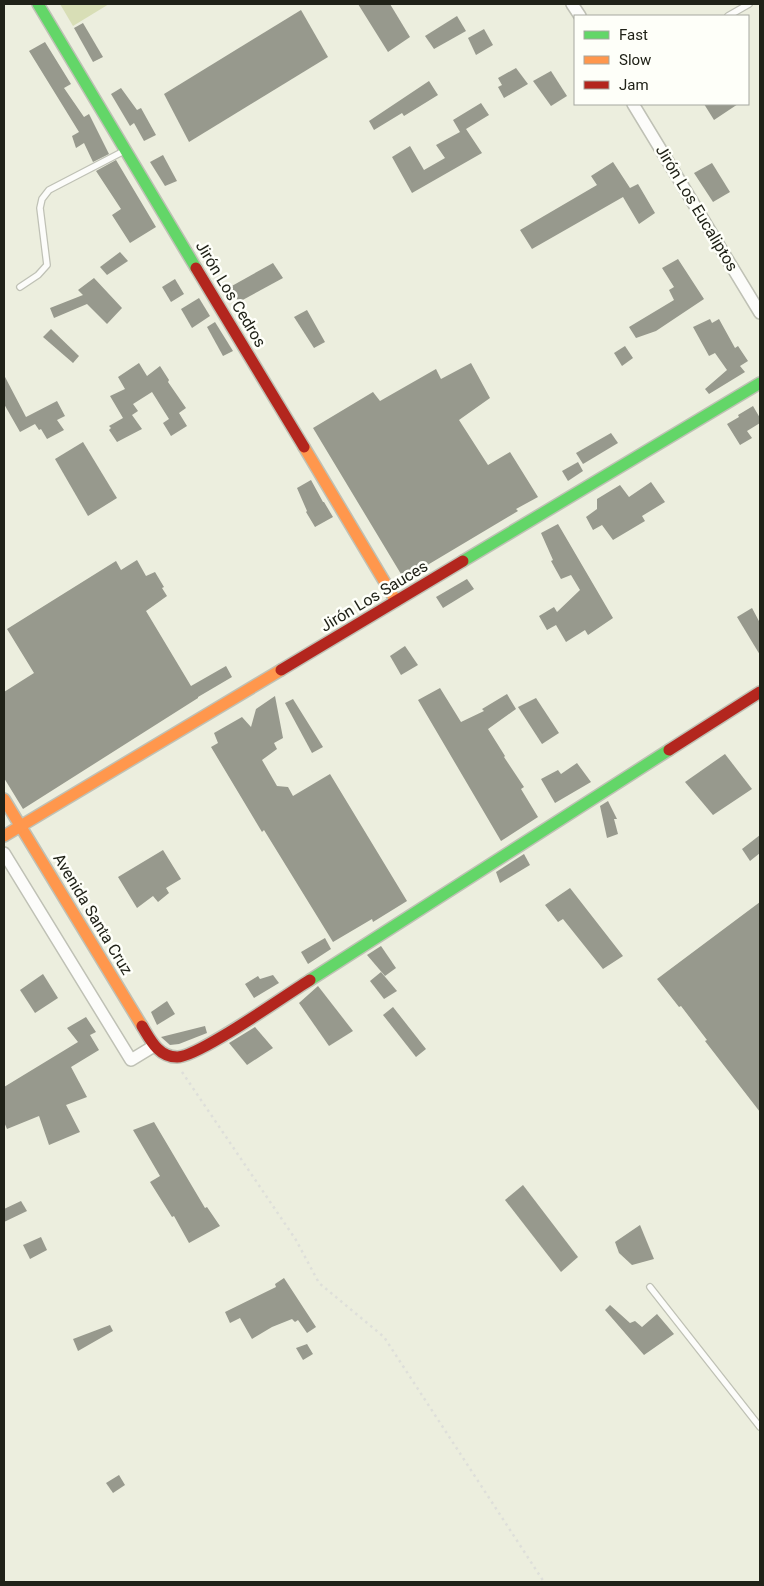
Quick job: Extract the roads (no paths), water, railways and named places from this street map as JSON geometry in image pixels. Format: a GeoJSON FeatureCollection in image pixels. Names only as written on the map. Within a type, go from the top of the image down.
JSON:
{"type":"FeatureCollection","features":[{"type":"Feature","properties":{"kind":"street","name":"Jirón Los Cedros"},"geometry":{"type":"LineString","coordinates":[[38,4],[396,601]]}},
{"type":"Feature","properties":{"kind":"street"},"geometry":{"type":"LineString","coordinates":[[572,4],[579,15]]}},
{"type":"Feature","properties":{"kind":"street","name":"Jirón Los Eucaliptos"},"geometry":{"type":"LineString","coordinates":[[634,105],[760,313]]}},
{"type":"Feature","properties":{"kind":"street","name":"Jirón Los Sauces"},"geometry":{"type":"LineString","coordinates":[[4,836],[760,383]]}},
{"type":"Feature","properties":{"kind":"street"},"geometry":{"type":"LineString","coordinates":[[4,853],[131,1060],[154,1046],[162,1054],[173,1058],[183,1058],[214,1041],[760,692]]}},
{"type":"Feature","properties":{"kind":"street","name":"Avenida Santa Cruz"},"geometry":{"type":"LineString","coordinates":[[4,800],[154,1046]]}},
{"type":"Feature","properties":{"kind":"lane"},"geometry":{"type":"LineString","coordinates":[[730,15],[749,4]]}},
{"type":"Feature","properties":{"kind":"lane"},"geometry":{"type":"LineString","coordinates":[[20,287],[38,275],[47,265],[40,208],[42,199],[49,190],[126,150]]}},
{"type":"Feature","properties":{"kind":"lane"},"geometry":{"type":"LineString","coordinates":[[650,1287],[760,1427]]}}]}
